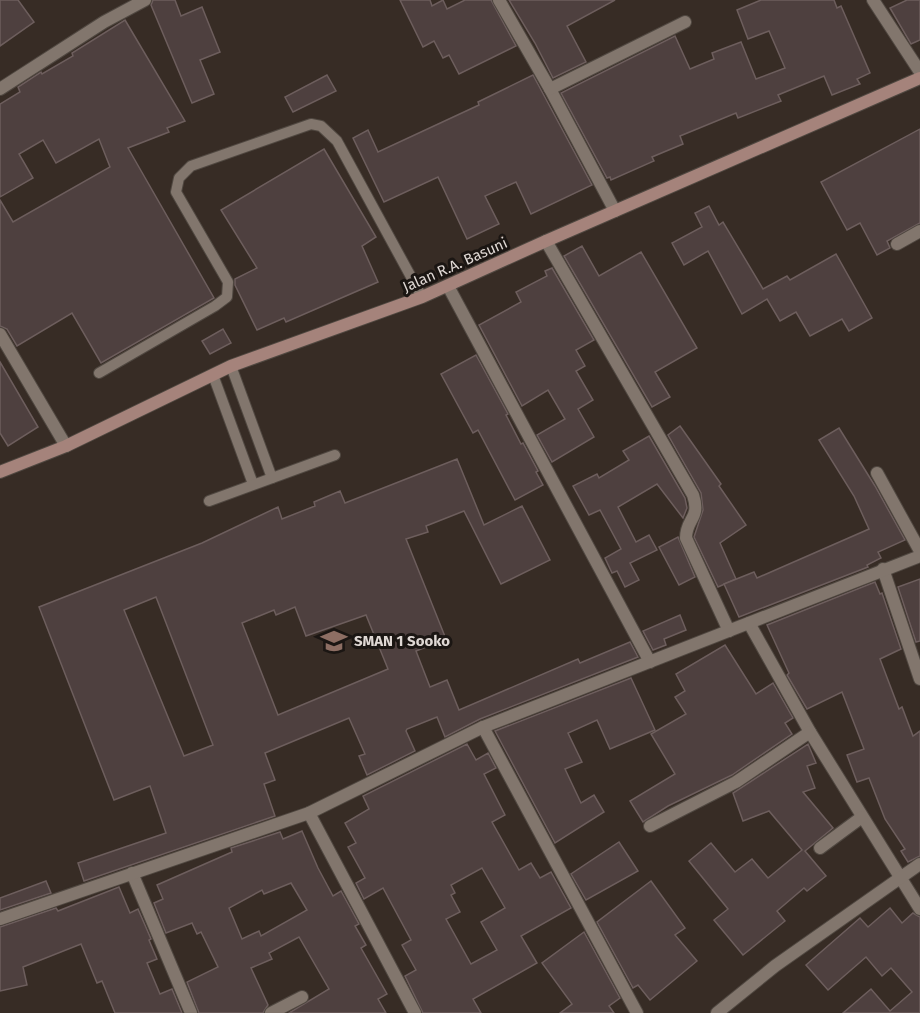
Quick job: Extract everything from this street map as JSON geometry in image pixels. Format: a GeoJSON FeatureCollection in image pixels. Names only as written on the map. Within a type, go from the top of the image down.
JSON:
{"type":"FeatureCollection","features":[{"type":"Feature","properties":{"kind":"main road","name":"Jalan R.A. Basuni"},"geometry":{"type":"LineString","coordinates":[[0,472],[66,446],[231,366],[422,297],[920,78]]}},
{"type":"Feature","properties":{"kind":"street"},"geometry":{"type":"LineString","coordinates":[[0,89],[104,22],[145,0]]}},
{"type":"Feature","properties":{"kind":"street"},"geometry":{"type":"LineString","coordinates":[[499,0],[550,89],[615,211]]}},
{"type":"Feature","properties":{"kind":"street"},"geometry":{"type":"LineString","coordinates":[[873,0],[920,72]]}},
{"type":"Feature","properties":{"kind":"street"},"geometry":{"type":"LineString","coordinates":[[550,89],[685,22]]}},
{"type":"Feature","properties":{"kind":"street"},"geometry":{"type":"LineString","coordinates":[[897,244],[920,231]]}},
{"type":"Feature","properties":{"kind":"street"},"geometry":{"type":"LineString","coordinates":[[546,241],[693,495],[696,513],[686,531],[686,538],[729,631]]}},
{"type":"Feature","properties":{"kind":"street"},"geometry":{"type":"LineString","coordinates":[[448,286],[650,662]]}},
{"type":"Feature","properties":{"kind":"street"},"geometry":{"type":"LineString","coordinates":[[0,334],[66,446]]}},
{"type":"Feature","properties":{"kind":"street"},"geometry":{"type":"LineString","coordinates":[[876,472],[920,551]]}},
{"type":"Feature","properties":{"kind":"street"},"geometry":{"type":"LineString","coordinates":[[0,919],[309,813],[483,727],[920,556]]}},
{"type":"Feature","properties":{"kind":"street"},"geometry":{"type":"LineString","coordinates":[[883,569],[920,679]]}},
{"type":"Feature","properties":{"kind":"street"},"geometry":{"type":"LineString","coordinates":[[749,623],[810,732],[920,909]]}},
{"type":"Feature","properties":{"kind":"street"},"geometry":{"type":"LineString","coordinates":[[483,727],[637,1013]]}},
{"type":"Feature","properties":{"kind":"street"},"geometry":{"type":"LineString","coordinates":[[650,826],[736,782],[810,732]]}},
{"type":"Feature","properties":{"kind":"street"},"geometry":{"type":"LineString","coordinates":[[309,813],[415,1013]]}},
{"type":"Feature","properties":{"kind":"street"},"geometry":{"type":"LineString","coordinates":[[820,848],[862,817]]}},
{"type":"Feature","properties":{"kind":"street"},"geometry":{"type":"LineString","coordinates":[[717,1013],[775,966],[920,864]]}},
{"type":"Feature","properties":{"kind":"street"},"geometry":{"type":"LineString","coordinates":[[132,873],[191,1013]]}},
{"type":"Feature","properties":{"kind":"street"},"geometry":{"type":"LineString","coordinates":[[271,1013],[302,997]]}},
{"type":"Feature","properties":{"kind":"lane"},"geometry":{"type":"LineString","coordinates":[[99,373],[227,297],[228,282],[176,192],[179,178],[191,166],[311,124],[321,126],[337,141],[422,297]]}},
{"type":"Feature","properties":{"kind":"lane"},"geometry":{"type":"LineString","coordinates":[[231,366],[272,478]]}},
{"type":"Feature","properties":{"kind":"lane"},"geometry":{"type":"LineString","coordinates":[[213,375],[253,484]]}},
{"type":"Feature","properties":{"kind":"lane"},"geometry":{"type":"LineString","coordinates":[[209,501],[335,455]]}},
{"type":"Feature","properties":{"kind":"building"},"geometry":{"type":"Polygon","coordinates":[[[0,0],[18,0],[34,22],[0,46],[0,0]]]}},
{"type":"Feature","properties":{"kind":"building"},"geometry":{"type":"Polygon","coordinates":[[[153,0],[175,0],[181,16],[202,7],[220,52],[200,60],[214,94],[192,103],[151,5],[153,0]]]}},
{"type":"Feature","properties":{"kind":"building"},"geometry":{"type":"Polygon","coordinates":[[[400,0],[430,0],[432,6],[443,0],[447,9],[465,0],[491,0],[516,46],[459,74],[449,55],[443,58],[434,41],[423,47],[400,0]]]}},
{"type":"Feature","properties":{"kind":"building"},"geometry":{"type":"Polygon","coordinates":[[[509,0],[615,0],[567,26],[586,62],[553,78],[509,0]]]}},
{"type":"Feature","properties":{"kind":"building"},"geometry":{"type":"Polygon","coordinates":[[[761,0],[834,0],[837,8],[841,6],[870,73],[857,79],[860,84],[832,95],[824,76],[778,95],[781,101],[738,118],[736,113],[680,136],[683,144],[652,157],[654,161],[611,180],[610,177],[607,178],[561,93],[675,36],[690,69],[714,59],[712,53],[741,42],[756,79],[785,68],[769,31],[748,39],[737,10],[761,0]]]}},
{"type":"Feature","properties":{"kind":"building"},"geometry":{"type":"Polygon","coordinates":[[[907,0],[920,0],[920,40],[911,44],[890,8],[907,0]]]}},
{"type":"Feature","properties":{"kind":"building"},"geometry":{"type":"Polygon","coordinates":[[[125,20],[185,121],[167,128],[169,132],[128,148],[214,298],[101,363],[72,313],[17,346],[7,329],[0,326],[0,200],[13,222],[110,167],[99,139],[56,163],[43,140],[19,154],[33,178],[0,197],[0,104],[20,92],[18,87],[73,56],[72,53],[125,20]]]}},
{"type":"Feature","properties":{"kind":"building"},"geometry":{"type":"Polygon","coordinates":[[[327,75],[336,91],[293,112],[285,97],[327,75]]]}},
{"type":"Feature","properties":{"kind":"building"},"geometry":{"type":"Polygon","coordinates":[[[533,75],[592,185],[531,214],[516,182],[485,196],[499,224],[467,239],[438,177],[384,202],[353,138],[368,130],[378,152],[479,105],[478,102],[533,75]]]}},
{"type":"Feature","properties":{"kind":"building"},"geometry":{"type":"Polygon","coordinates":[[[920,129],[920,223],[887,241],[890,248],[877,255],[860,223],[847,230],[821,182],[920,129]]]}},
{"type":"Feature","properties":{"kind":"building"},"geometry":{"type":"Polygon","coordinates":[[[324,149],[376,237],[362,246],[378,282],[286,322],[284,318],[257,330],[235,285],[235,279],[257,268],[221,210],[324,149]]]}},
{"type":"Feature","properties":{"kind":"building"},"geometry":{"type":"Polygon","coordinates":[[[709,206],[719,225],[723,222],[763,289],[787,276],[790,280],[836,254],[872,318],[849,331],[842,319],[810,336],[796,312],[780,321],[767,299],[742,314],[708,251],[684,265],[672,243],[702,227],[695,213],[709,206]]]}},
{"type":"Feature","properties":{"kind":"building"},"geometry":{"type":"Polygon","coordinates":[[[582,246],[599,276],[641,252],[697,348],[655,372],[670,397],[652,407],[564,256],[582,246]]]}},
{"type":"Feature","properties":{"kind":"building"},"geometry":{"type":"Polygon","coordinates":[[[552,268],[594,340],[576,350],[585,366],[576,371],[593,400],[578,409],[594,437],[552,462],[537,435],[565,419],[548,390],[522,406],[479,325],[521,302],[516,292],[547,276],[545,271],[552,268]]]}},
{"type":"Feature","properties":{"kind":"building"},"geometry":{"type":"Polygon","coordinates":[[[223,329],[231,343],[210,354],[202,341],[223,329]]]}},
{"type":"Feature","properties":{"kind":"building"},"geometry":{"type":"Polygon","coordinates":[[[476,355],[508,414],[506,415],[521,444],[523,443],[538,471],[536,472],[543,485],[515,500],[478,430],[473,433],[441,374],[476,355]]]}},
{"type":"Feature","properties":{"kind":"building"},"geometry":{"type":"Polygon","coordinates":[[[0,362],[38,427],[8,446],[0,433],[0,362]]]}},
{"type":"Feature","properties":{"kind":"building"},"geometry":{"type":"Polygon","coordinates":[[[680,426],[721,484],[719,486],[746,525],[720,543],[736,579],[718,587],[694,537],[703,510],[701,493],[668,435],[680,426]]]}},
{"type":"Feature","properties":{"kind":"building"},"geometry":{"type":"Polygon","coordinates":[[[839,428],[905,540],[878,552],[881,558],[867,565],[868,567],[739,617],[724,584],[754,572],[757,578],[869,529],[854,496],[819,440],[839,428]]]}},
{"type":"Feature","properties":{"kind":"building"},"geometry":{"type":"Polygon","coordinates":[[[649,436],[685,498],[687,508],[683,518],[657,484],[618,507],[636,542],[649,535],[657,550],[630,563],[639,580],[625,587],[617,571],[612,573],[605,558],[621,549],[600,510],[589,515],[573,486],[597,474],[599,478],[629,460],[623,451],[649,436]]]}},
{"type":"Feature","properties":{"kind":"building"},"geometry":{"type":"Polygon","coordinates":[[[457,459],[484,525],[522,506],[550,560],[501,584],[464,511],[426,526],[428,532],[406,539],[446,639],[416,651],[430,687],[447,680],[459,710],[578,659],[580,663],[630,642],[638,657],[480,719],[445,737],[437,717],[407,729],[415,751],[367,775],[359,756],[365,754],[349,718],[265,753],[275,780],[264,784],[275,816],[84,881],[78,863],[166,833],[150,786],[114,800],[39,607],[202,543],[278,507],[282,519],[315,506],[314,502],[340,491],[345,503],[457,459]],[[156,597],[124,610],[184,756],[213,745],[156,597]],[[295,607],[276,615],[274,610],[242,623],[278,715],[388,669],[366,615],[306,636],[295,607]]]}},
{"type":"Feature","properties":{"kind":"building"},"geometry":{"type":"Polygon","coordinates":[[[678,537],[695,577],[679,585],[659,547],[678,537]]]}},
{"type":"Feature","properties":{"kind":"building"},"geometry":{"type":"Polygon","coordinates":[[[920,579],[920,641],[916,642],[898,587],[920,579]]]}},
{"type":"Feature","properties":{"kind":"building"},"geometry":{"type":"Polygon","coordinates":[[[875,582],[880,594],[882,593],[901,649],[880,659],[899,709],[902,707],[913,736],[920,731],[920,856],[908,862],[901,851],[905,849],[885,819],[869,778],[857,782],[847,755],[864,749],[842,692],[807,709],[787,675],[789,673],[767,625],[875,582]]]}},
{"type":"Feature","properties":{"kind":"building"},"geometry":{"type":"Polygon","coordinates":[[[680,615],[686,630],[664,639],[666,645],[653,650],[643,631],[680,615]]]}},
{"type":"Feature","properties":{"kind":"building"},"geometry":{"type":"Polygon","coordinates":[[[725,645],[756,694],[773,683],[793,718],[785,723],[792,734],[732,775],[668,806],[643,822],[630,801],[675,774],[651,734],[686,714],[675,697],[685,691],[676,674],[725,645]]]}},
{"type":"Feature","properties":{"kind":"building"},"geometry":{"type":"Polygon","coordinates":[[[631,678],[655,730],[610,749],[597,720],[568,733],[582,762],[565,769],[581,803],[594,795],[604,812],[555,843],[495,731],[631,678]]]}},
{"type":"Feature","properties":{"kind":"building"},"geometry":{"type":"Polygon","coordinates":[[[467,744],[476,760],[488,753],[496,768],[484,774],[505,815],[492,822],[519,870],[531,863],[540,878],[551,872],[571,908],[521,936],[537,963],[473,999],[481,1013],[423,1013],[405,976],[416,970],[402,945],[411,940],[383,888],[364,899],[356,883],[365,878],[348,847],[356,843],[345,823],[369,809],[363,796],[467,744]],[[482,868],[451,885],[455,893],[451,895],[460,912],[446,919],[471,964],[497,950],[481,922],[505,908],[482,868]]]}},
{"type":"Feature","properties":{"kind":"building"},"geometry":{"type":"Polygon","coordinates":[[[808,744],[816,763],[807,766],[815,788],[803,792],[833,828],[805,851],[826,876],[807,891],[804,888],[777,911],[785,921],[743,955],[714,920],[728,909],[689,861],[711,843],[735,872],[752,859],[768,878],[802,850],[769,811],[743,821],[733,793],[808,744]]]}},
{"type":"Feature","properties":{"kind":"building"},"geometry":{"type":"Polygon","coordinates":[[[302,831],[333,896],[341,891],[359,924],[355,926],[366,945],[361,948],[387,994],[378,999],[386,1013],[289,1013],[329,989],[299,937],[269,953],[272,959],[251,968],[268,1005],[263,1013],[199,1013],[187,982],[218,967],[201,932],[197,934],[192,923],[166,933],[154,903],[163,899],[157,885],[232,852],[231,848],[280,832],[283,839],[302,831]],[[291,883],[264,894],[262,890],[229,908],[242,939],[259,931],[261,936],[307,910],[291,883]]]}},
{"type":"Feature","properties":{"kind":"building"},"geometry":{"type":"Polygon","coordinates":[[[619,842],[638,871],[586,900],[571,874],[619,842]]]}},
{"type":"Feature","properties":{"kind":"building"},"geometry":{"type":"Polygon","coordinates":[[[46,881],[51,893],[0,910],[0,898],[46,881]]]}},
{"type":"Feature","properties":{"kind":"building"},"geometry":{"type":"Polygon","coordinates":[[[651,881],[685,928],[675,935],[697,961],[650,1000],[638,985],[633,988],[597,922],[651,881]]]}},
{"type":"Feature","properties":{"kind":"building"},"geometry":{"type":"Polygon","coordinates":[[[119,887],[130,913],[138,909],[151,939],[149,940],[157,959],[147,963],[160,994],[172,989],[182,1013],[115,1013],[102,981],[97,983],[81,944],[23,967],[27,985],[0,991],[0,927],[56,908],[58,911],[119,887]]]}},
{"type":"Feature","properties":{"kind":"building"},"geometry":{"type":"Polygon","coordinates":[[[890,908],[902,923],[913,913],[920,917],[920,1013],[843,1013],[871,989],[890,1011],[912,992],[891,968],[882,976],[866,957],[828,990],[806,965],[860,918],[868,927],[890,908]]]}},
{"type":"Feature","properties":{"kind":"building"},"geometry":{"type":"Polygon","coordinates":[[[584,932],[620,998],[609,1006],[614,1013],[560,1013],[572,1004],[542,963],[584,932]]]}},
{"type":"Feature","properties":{"kind":"place","name":"SMAN 1 Sooko"},"geometry":{"type":"Point","coordinates":[334,641]}}]}
